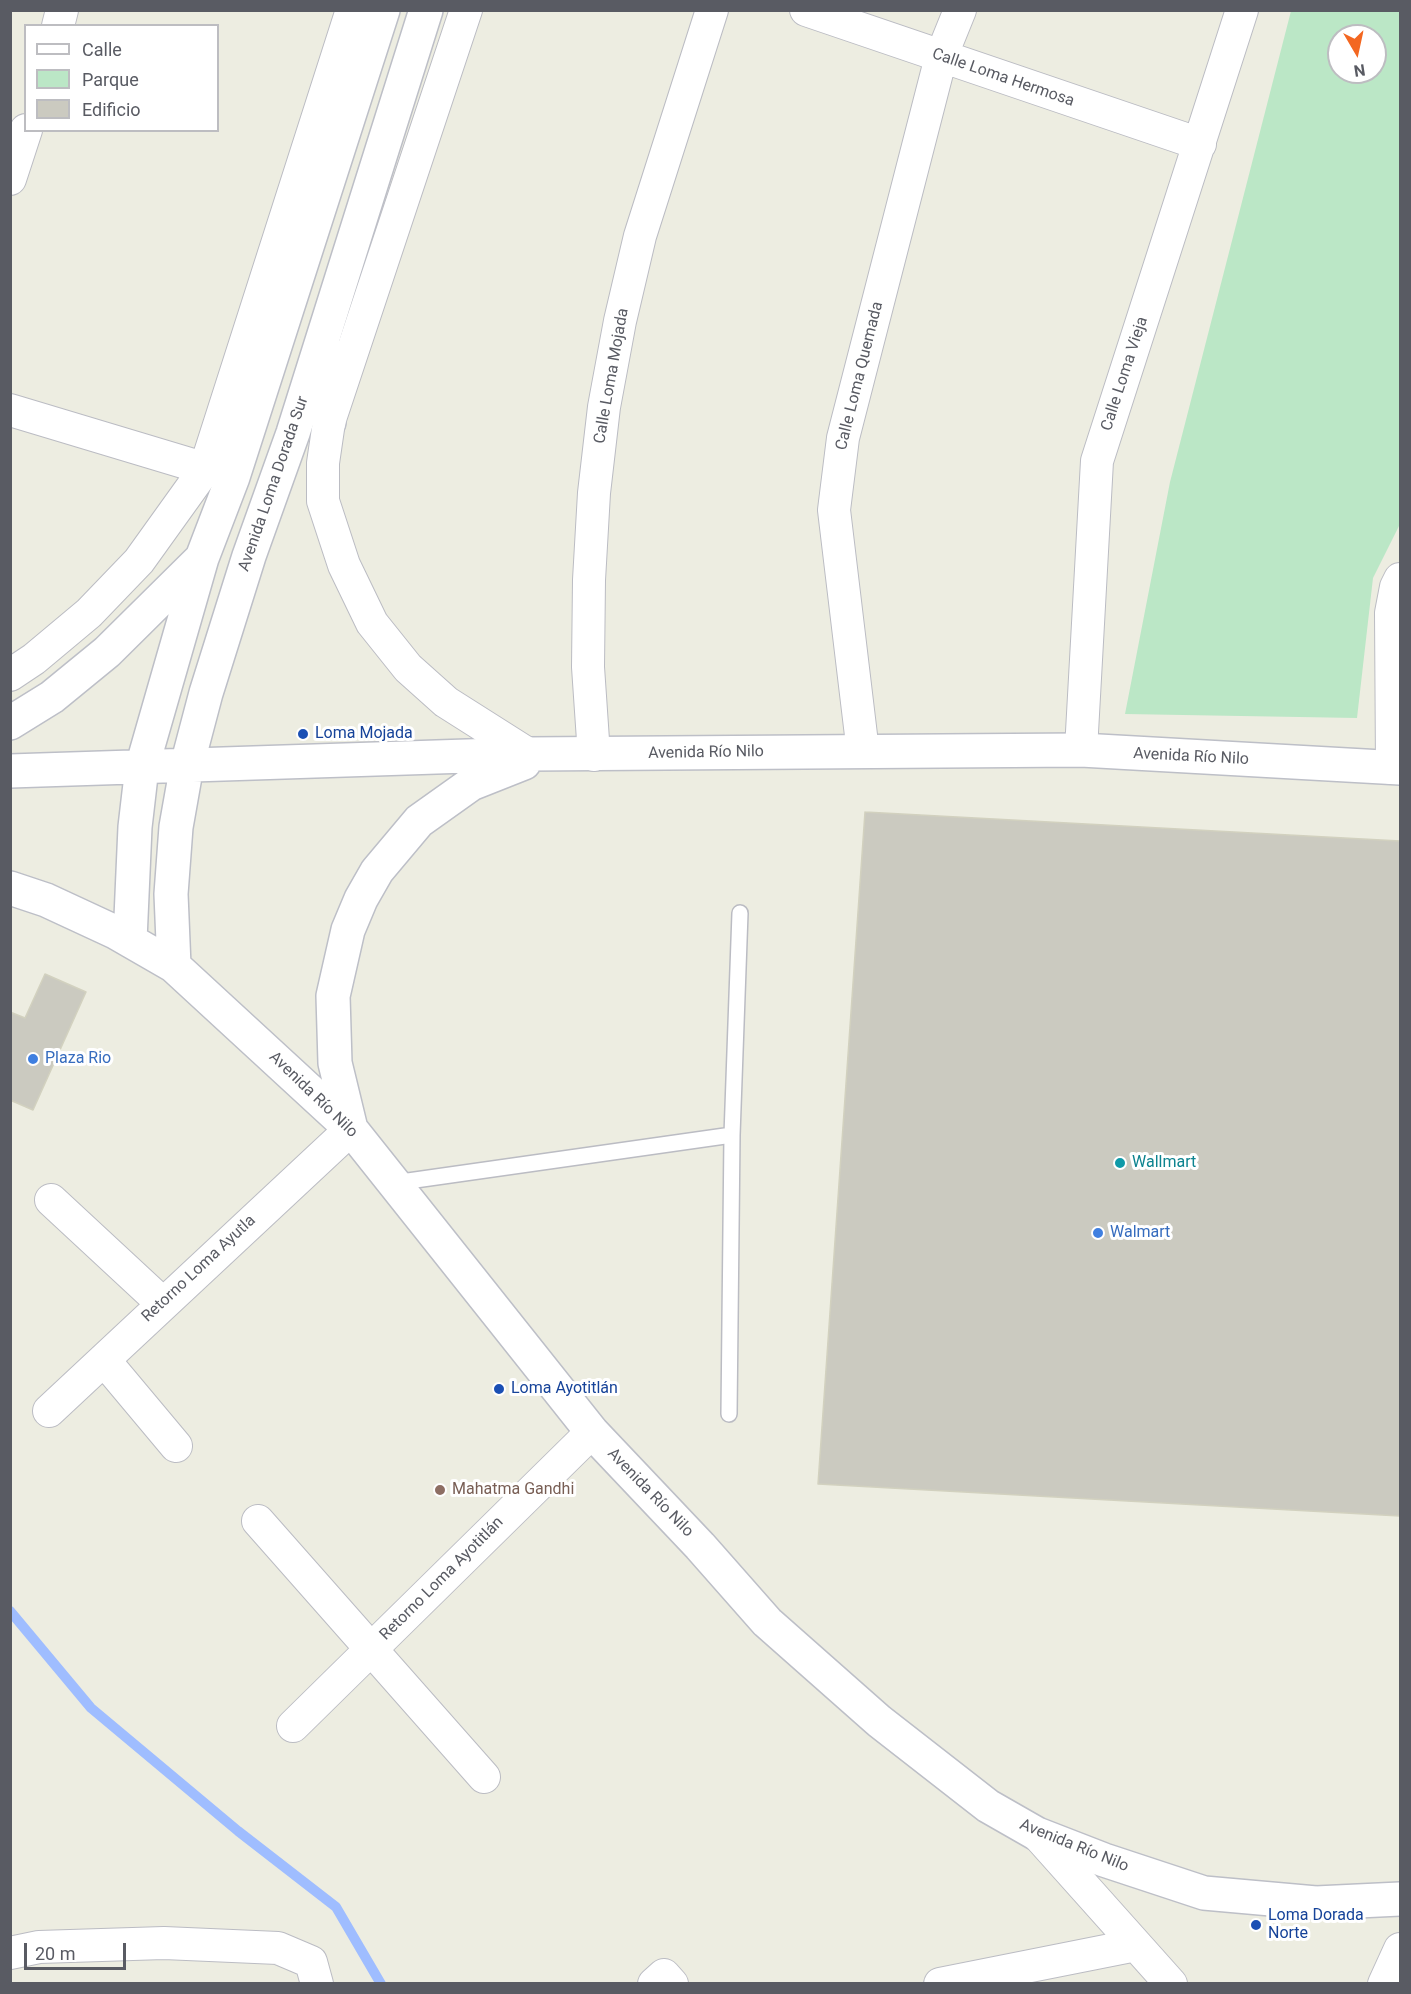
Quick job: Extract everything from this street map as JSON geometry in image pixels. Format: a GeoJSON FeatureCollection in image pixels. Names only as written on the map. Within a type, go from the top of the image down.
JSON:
{"type":"FeatureCollection","features":[{"type":"Feature","properties":{"kind":"main road"},"geometry":{"type":"LineString","coordinates":[[130,940],[135,827],[142,767],[202,558],[219,473],[383,10]]}},
{"type":"Feature","properties":{"kind":"main road","name":"Avenida Loma Dorada Sur"},"geometry":{"type":"LineString","coordinates":[[174,966],[171,894],[176,827],[186,765],[242,579],[326,329],[426,10]]}},
{"type":"Feature","properties":{"kind":"main road"},"geometry":{"type":"LineString","coordinates":[[326,329],[329,422]]}},
{"type":"Feature","properties":{"kind":"main road"},"geometry":{"type":"LineString","coordinates":[[10,723],[52,697],[107,652],[202,558]]}},
{"type":"Feature","properties":{"kind":"main road","name":"Avenida Río Nilo"},"geometry":{"type":"LineString","coordinates":[[10,771],[528,754],[1081,750],[1396,768]]}},
{"type":"Feature","properties":{"kind":"main road"},"geometry":{"type":"LineString","coordinates":[[351,1129],[334,1063],[333,996],[348,930],[377,871],[419,821],[471,784],[531,761],[594,754]]}},
{"type":"Feature","properties":{"kind":"main road","name":"Avenida Río Nilo"},"geometry":{"type":"LineString","coordinates":[[10,888],[46,900],[130,940],[174,966],[351,1129],[592,1432],[700,1546],[767,1622],[879,1721],[988,1806],[1037,1834],[1104,1860],[1204,1893],[1316,1904],[1401,1899]]}},
{"type":"Feature","properties":{"kind":"street"},"geometry":{"type":"LineString","coordinates":[[10,675],[34,659],[89,613],[219,473],[352,10]]}},
{"type":"Feature","properties":{"kind":"street","name":"Avenida Loma Dorada Sur"},"geometry":{"type":"LineString","coordinates":[[465,10],[329,422],[323,463],[323,501],[344,565],[372,623],[408,668],[447,702],[528,754]]}},
{"type":"Feature","properties":{"kind":"street","name":"Calle Loma Mojada"},"geometry":{"type":"LineString","coordinates":[[594,754],[588,667],[589,580],[594,493],[604,407],[620,321],[640,236],[712,10]]}},
{"type":"Feature","properties":{"kind":"street","name":"Calle Loma Hermosa"},"geometry":{"type":"LineString","coordinates":[[806,10],[1200,144]]}},
{"type":"Feature","properties":{"kind":"street","name":"Calle Loma Quemada"},"geometry":{"type":"LineString","coordinates":[[863,752],[834,510],[843,438],[941,57],[960,10]]}},
{"type":"Feature","properties":{"kind":"street","name":"Calle Loma Vieja"},"geometry":{"type":"LineString","coordinates":[[1081,750],[1097,461],[1242,10]]}},
{"type":"Feature","properties":{"kind":"street"},"geometry":{"type":"LineString","coordinates":[[10,179],[25,132]]}},
{"type":"Feature","properties":{"kind":"street"},"geometry":{"type":"LineString","coordinates":[[10,410],[219,473]]}},
{"type":"Feature","properties":{"kind":"street"},"geometry":{"type":"LineString","coordinates":[[1396,768],[1391,613],[1396,587],[1401,579]]}},
{"type":"Feature","properties":{"kind":"street","name":"Retorno Loma Ayutla"},"geometry":{"type":"LineString","coordinates":[[49,1411],[162,1303],[351,1129]]}},
{"type":"Feature","properties":{"kind":"street"},"geometry":{"type":"LineString","coordinates":[[51,1200],[162,1303]]}},
{"type":"Feature","properties":{"kind":"street"},"geometry":{"type":"LineString","coordinates":[[104,1360],[176,1446]]}},
{"type":"Feature","properties":{"kind":"street","name":"Retorno Loma Ayotitlán"},"geometry":{"type":"LineString","coordinates":[[293,1726],[592,1432]]}},
{"type":"Feature","properties":{"kind":"street"},"geometry":{"type":"LineString","coordinates":[[258,1521],[484,1777]]}},
{"type":"Feature","properties":{"kind":"street"},"geometry":{"type":"LineString","coordinates":[[1037,1834],[1171,1983]]}},
{"type":"Feature","properties":{"kind":"street"},"geometry":{"type":"LineString","coordinates":[[10,1953],[39,1947],[164,1942],[278,1948],[314,1973]]}},
{"type":"Feature","properties":{"kind":"street"},"geometry":{"type":"LineString","coordinates":[[946,1983],[1136,1945]]}},
{"type":"Feature","properties":{"kind":"street"},"geometry":{"type":"LineString","coordinates":[[1384,1983],[1401,1949]]}},
{"type":"Feature","properties":{"kind":"street"},"geometry":{"type":"LineString","coordinates":[[654,1983],[664,1974],[672,1983]]}},
{"type":"Feature","properties":{"kind":"lane"},"geometry":{"type":"LineString","coordinates":[[729,1414],[732,1135],[740,913]]}},
{"type":"Feature","properties":{"kind":"lane"},"geometry":{"type":"LineString","coordinates":[[394,1183],[732,1135]]}},
{"type":"Feature","properties":{"kind":"green space"},"geometry":{"type":"Polygon","coordinates":[[[1291,11],[1400,11],[1400,524],[1373,578],[1357,718],[1125,714],[1170,482],[1291,11]]]}},
{"type":"Feature","properties":{"kind":"building","name":"Wallmart"},"geometry":{"type":"Polygon","coordinates":[[[865,812],[1400,841],[1400,1516],[818,1484],[865,812]]]}},
{"type":"Feature","properties":{"kind":"building","name":"Plaza Rio"},"geometry":{"type":"Polygon","coordinates":[[[45,974],[86,992],[33,1110],[10,1100],[10,1012],[25,1018],[45,974]]]}},
{"type":"Feature","properties":{"kind":"waterway"},"geometry":{"type":"LineString","coordinates":[[10,1611],[91,1708],[238,1831],[336,1907],[381,1984]]}},
{"type":"Feature","properties":{"kind":"place","name":"Loma Mojada"},"geometry":{"type":"Point","coordinates":[303,734]}},
{"type":"Feature","properties":{"kind":"place","name":"Plaza Rio"},"geometry":{"type":"Point","coordinates":[33,1059]}},
{"type":"Feature","properties":{"kind":"place","name":"Wallmart"},"geometry":{"type":"Point","coordinates":[1120,1163]}},
{"type":"Feature","properties":{"kind":"place","name":"Walmart"},"geometry":{"type":"Point","coordinates":[1098,1233]}},
{"type":"Feature","properties":{"kind":"place","name":"Loma Ayotitlán"},"geometry":{"type":"Point","coordinates":[499,1389]}},
{"type":"Feature","properties":{"kind":"place","name":"Mahatma Gandhi"},"geometry":{"type":"Point","coordinates":[440,1490]}},
{"type":"Feature","properties":{"kind":"place","name":"Loma Dorada Norte"},"geometry":{"type":"Point","coordinates":[1256,1925]}}]}
